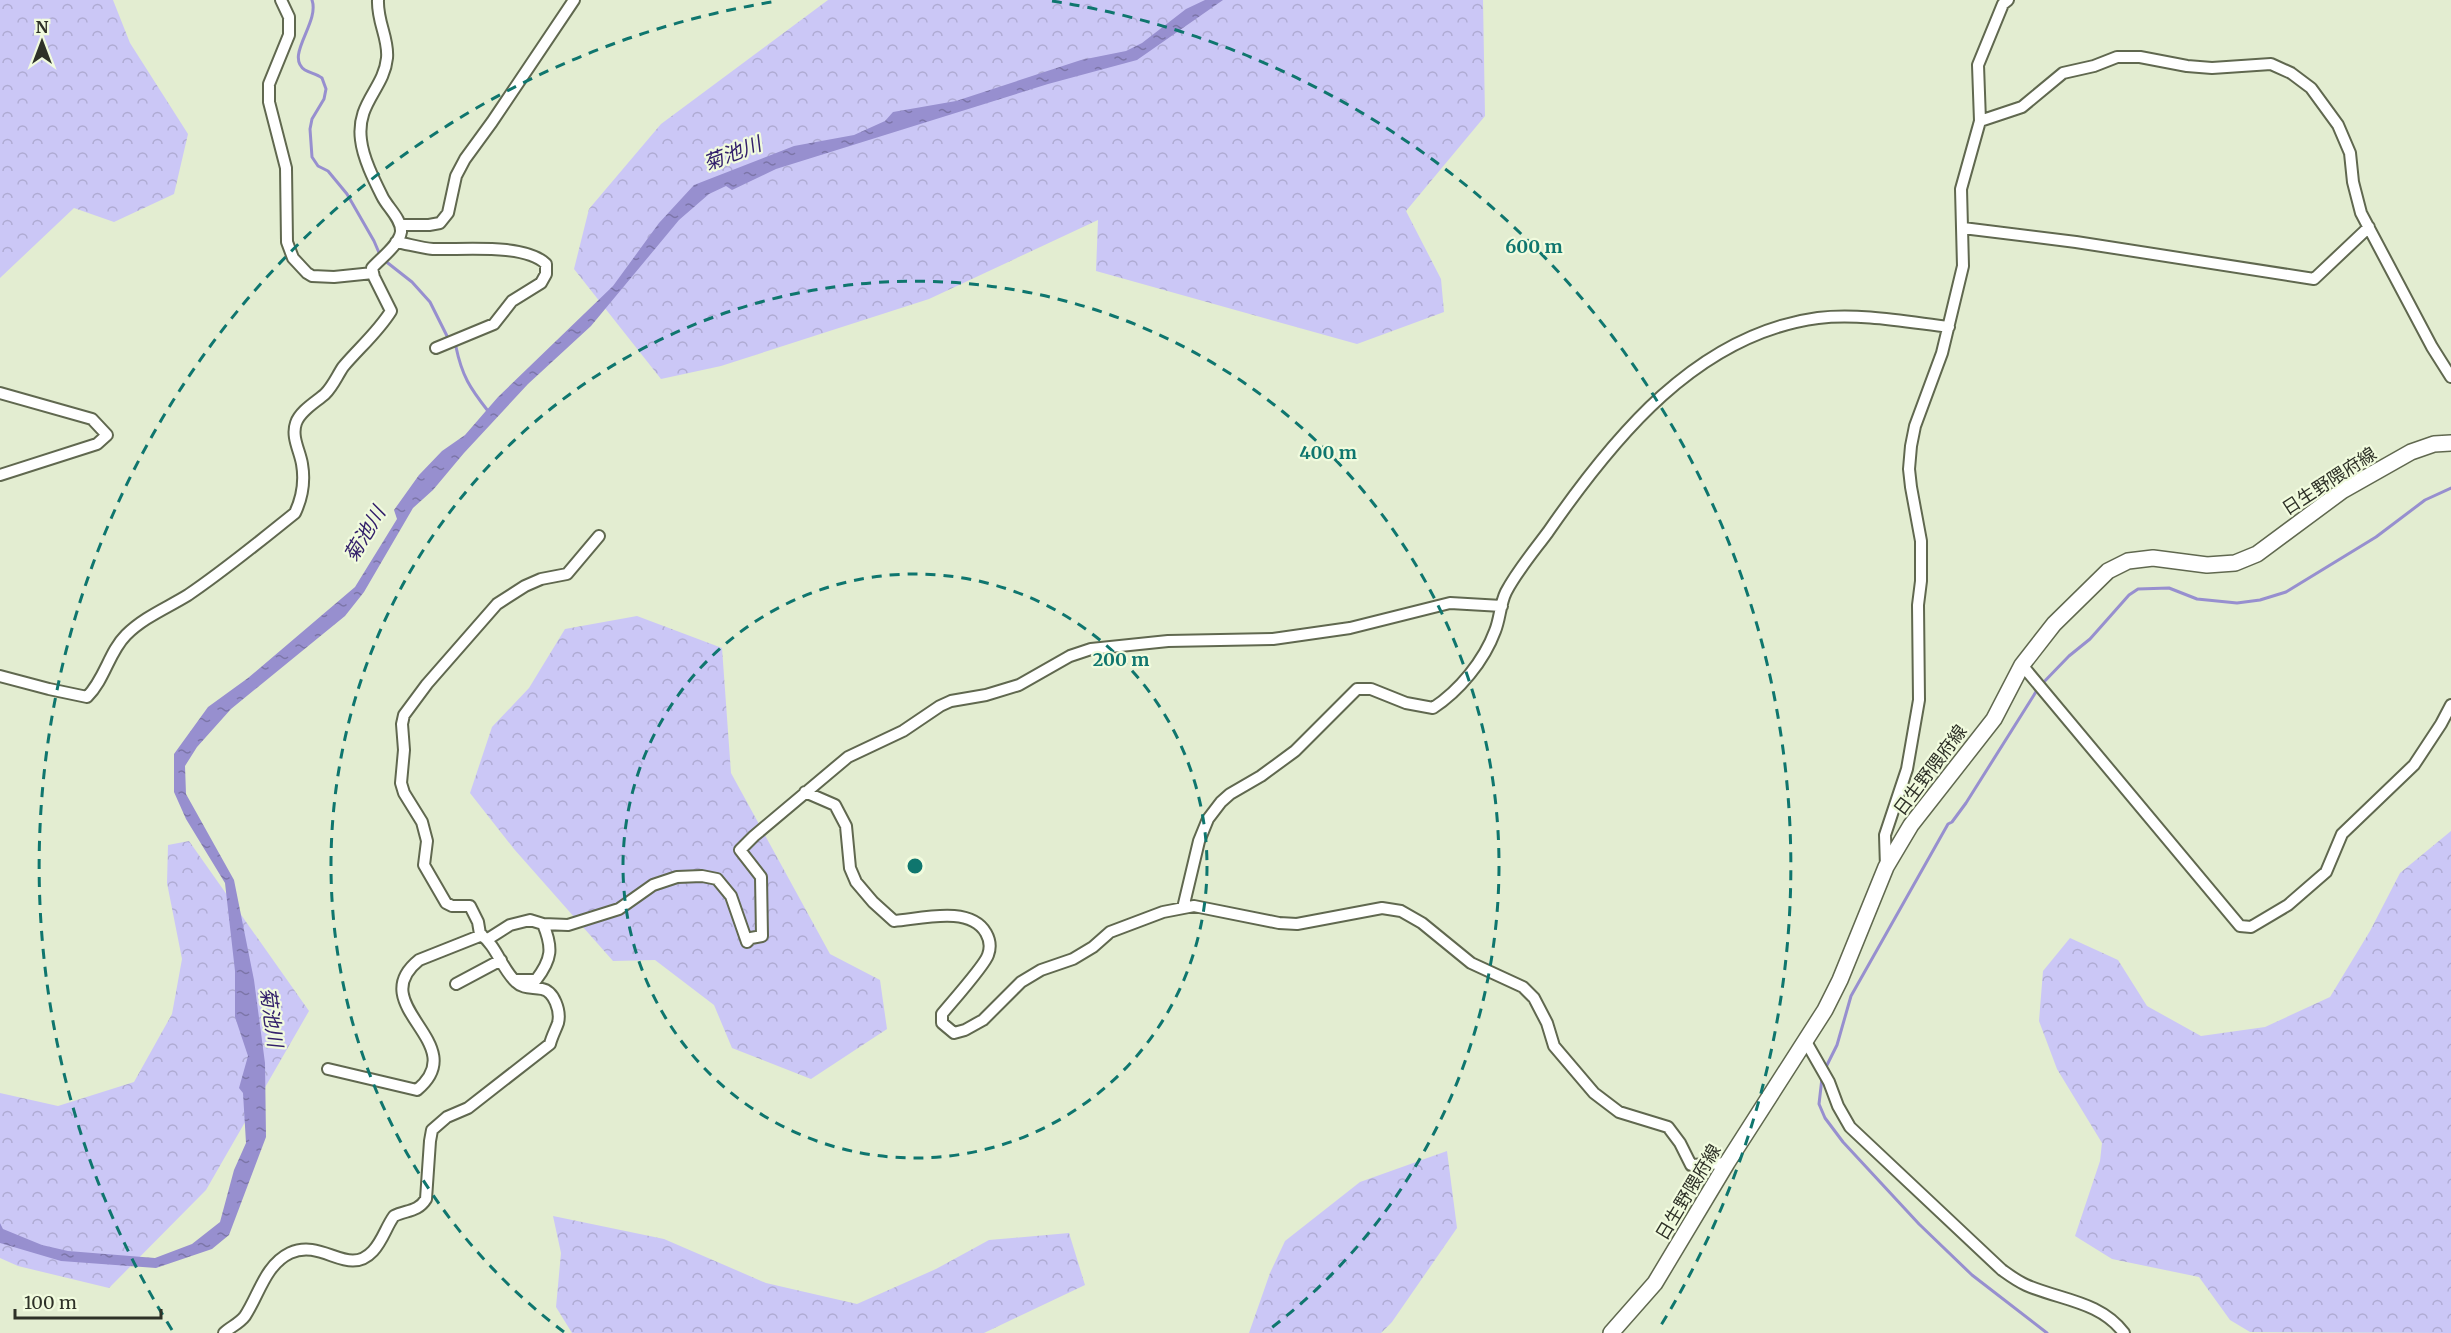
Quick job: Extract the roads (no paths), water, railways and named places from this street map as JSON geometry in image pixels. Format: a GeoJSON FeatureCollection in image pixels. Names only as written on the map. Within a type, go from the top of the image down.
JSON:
{"type":"FeatureCollection","features":[{"type":"Feature","properties":{"kind":"main road","name":"日生野隈府線"},"geometry":{"type":"LineString","coordinates":[[1611,1333],[1655,1283],[1727,1163],[1824,1010],[1840,980],[1887,867],[1911,825],[1940,785],[1994,719],[2022,665],[2054,624],[2108,571],[2128,561],[2153,558],[2207,564],[2235,563],[2257,554],[2342,491],[2411,452],[2434,444],[2451,442]]}},
{"type":"Feature","properties":{"kind":"street"},"geometry":{"type":"LineString","coordinates":[[281,0],[289,17],[290,35],[269,84],[269,102],[286,168],[287,242],[293,258],[312,276],[373,273]]}},
{"type":"Feature","properties":{"kind":"street"},"geometry":{"type":"LineString","coordinates":[[0,676],[87,697],[97,687],[126,635],[146,618],[188,594],[295,513],[302,500],[303,483],[302,464],[295,438],[296,423],[303,413],[327,392],[343,367],[384,323],[391,310],[372,268],[401,235],[401,225],[382,198],[361,141],[362,114],[387,60],[387,47],[377,16],[378,0]]}},
{"type":"Feature","properties":{"kind":"street"},"geometry":{"type":"LineString","coordinates":[[401,225],[440,223],[448,213],[456,176],[465,159],[574,0]]}},
{"type":"Feature","properties":{"kind":"street"},"geometry":{"type":"LineString","coordinates":[[1887,867],[1885,835],[1907,769],[1919,700],[1918,605],[1922,581],[1922,541],[1910,478],[1911,446],[1915,426],[1942,353],[1963,266],[1961,189],[1980,121],[1978,65],[2003,4],[2008,0]]}},
{"type":"Feature","properties":{"kind":"street"},"geometry":{"type":"LineString","coordinates":[[1980,121],[2022,107],[2063,73],[2094,66],[2117,57],[2140,57],[2212,68],[2271,64],[2291,73],[2311,88],[2338,125],[2350,153],[2353,182],[2361,213],[2432,347],[2451,377]]}},
{"type":"Feature","properties":{"kind":"street"},"geometry":{"type":"LineString","coordinates":[[1963,228],[2076,242],[2314,279],[2369,227]]}},
{"type":"Feature","properties":{"kind":"street"},"geometry":{"type":"LineString","coordinates":[[396,242],[430,248],[512,252],[538,256],[546,264],[546,274],[541,283],[512,302],[494,324],[436,348]]}},
{"type":"Feature","properties":{"kind":"street"},"geometry":{"type":"LineString","coordinates":[[1183,908],[1199,841],[1208,819],[1221,802],[1295,751],[1357,689],[1371,689],[1406,703],[1433,708],[1450,697],[1487,649],[1496,629],[1506,592],[1596,466],[1639,416],[1693,369],[1752,338],[1779,327],[1818,318],[1868,319],[1949,327]]}},
{"type":"Feature","properties":{"kind":"street"},"geometry":{"type":"LineString","coordinates":[[0,393],[92,419],[107,435],[97,444],[0,476]]}},
{"type":"Feature","properties":{"kind":"street"},"geometry":{"type":"LineString","coordinates":[[224,1333],[244,1318],[265,1277],[276,1262],[291,1252],[306,1249],[322,1250],[342,1259],[361,1260],[372,1252],[387,1232],[387,1226],[394,1216],[411,1212],[422,1206],[426,1199],[432,1130],[447,1117],[468,1108],[542,1050],[549,1044],[554,1029],[558,1025],[559,1012],[551,993],[544,989],[526,988],[515,980],[485,937],[471,906],[452,906],[446,903],[424,866],[427,841],[422,822],[404,793],[401,783],[404,715],[427,684],[497,604],[525,586],[542,579],[567,574],[599,536]]}},
{"type":"Feature","properties":{"kind":"street"},"geometry":{"type":"LineString","coordinates":[[328,1070],[417,1090],[427,1082],[433,1070],[435,1058],[433,1048],[410,1014],[404,999],[403,988],[407,974],[419,960],[485,937],[510,925],[530,920],[543,924],[568,925],[619,909],[653,885],[677,878],[702,876],[717,879],[731,896],[747,942],[751,938],[762,936],[761,877],[740,850],[848,757],[903,731],[940,706],[1019,685],[1070,656],[1090,649],[1168,641],[1273,639],[1350,628],[1450,603],[1502,606]]}},
{"type":"Feature","properties":{"kind":"street"},"geometry":{"type":"LineString","coordinates":[[2022,665],[2240,926],[2251,927],[2288,905],[2326,872],[2342,834],[2414,765],[2451,705]]}},
{"type":"Feature","properties":{"kind":"street"},"geometry":{"type":"LineString","coordinates":[[805,792],[835,805],[846,826],[850,868],[856,882],[887,916],[894,921],[963,916],[975,920],[985,930],[990,942],[988,957],[942,1014],[942,1023],[954,1033],[983,1020],[1021,982],[1041,970],[1073,959],[1093,947],[1110,932],[1163,912],[1194,906],[1279,923],[1297,924],[1382,908],[1401,911],[1422,923],[1471,963],[1523,987],[1534,998],[1547,1023],[1554,1046],[1594,1093],[1618,1112],[1668,1127],[1680,1143],[1691,1165],[1727,1163]]}},
{"type":"Feature","properties":{"kind":"street"},"geometry":{"type":"LineString","coordinates":[[515,980],[536,980],[543,970],[551,949],[543,924]]}},
{"type":"Feature","properties":{"kind":"street"},"geometry":{"type":"LineString","coordinates":[[456,984],[501,960]]}},
{"type":"Feature","properties":{"kind":"street"},"geometry":{"type":"LineString","coordinates":[[1805,1040],[1829,1082],[1838,1106],[1850,1127],[2002,1270],[2025,1285],[2098,1310],[2116,1322],[2124,1333]]}},
{"type":"Feature","properties":{"kind":"water"},"geometry":{"type":"Polygon","coordinates":[[[1205,0],[1223,0],[1137,60],[1048,84],[776,169],[732,190],[726,186],[709,194],[679,220],[591,326],[528,384],[433,490],[413,508],[364,592],[345,616],[231,709],[197,747],[185,766],[186,794],[234,880],[254,980],[265,1063],[266,1137],[229,1235],[212,1249],[156,1268],[61,1261],[0,1243],[0,1223],[3,1229],[42,1245],[68,1251],[155,1258],[192,1244],[220,1222],[234,1170],[246,1143],[243,1093],[239,1088],[248,1056],[235,1017],[235,971],[225,883],[186,819],[174,792],[174,754],[208,707],[248,678],[355,587],[397,519],[394,510],[419,475],[442,451],[465,435],[498,397],[613,286],[659,223],[694,185],[794,146],[854,135],[885,121],[893,112],[956,101],[1081,60],[1126,51],[1142,43],[1186,9],[1205,0]]]}},
{"type":"Feature","properties":{"kind":"waterway"},"geometry":{"type":"LineString","coordinates":[[312,0],[311,19],[298,56],[305,70],[322,78],[326,89],[324,99],[312,119],[310,129],[312,157],[318,166],[328,171],[347,194],[380,255]]}},
{"type":"Feature","properties":{"kind":"waterway"},"geometry":{"type":"LineString","coordinates":[[384,260],[412,282],[430,302],[449,340]]}},
{"type":"Feature","properties":{"kind":"waterway"},"geometry":{"type":"LineString","coordinates":[[452,345],[456,347],[468,381],[488,411]]}},
{"type":"Feature","properties":{"kind":"waterway"},"geometry":{"type":"LineString","coordinates":[[1825,1069],[1837,1045],[1851,996],[1948,824],[1966,803],[2039,687],[2069,656],[2090,639],[2129,595],[2138,589],[2169,588],[2197,599],[2237,603],[2260,600],[2286,592],[2376,537],[2425,500],[2451,488]]}},
{"type":"Feature","properties":{"kind":"waterway"},"geometry":{"type":"LineString","coordinates":[[1822,1078],[1819,1104],[1825,1118],[1843,1142],[1919,1224],[1972,1275],[2047,1333]]}},
{"type":"Feature","properties":{"kind":"water label","name":"菊池川"},"geometry":{"type":"Point","coordinates":[732,153]}},
{"type":"Feature","properties":{"kind":"water label","name":"菊池川"},"geometry":{"type":"Point","coordinates":[364,534]}},
{"type":"Feature","properties":{"kind":"water label","name":"菊池川"},"geometry":{"type":"Point","coordinates":[272,1017]}}]}
